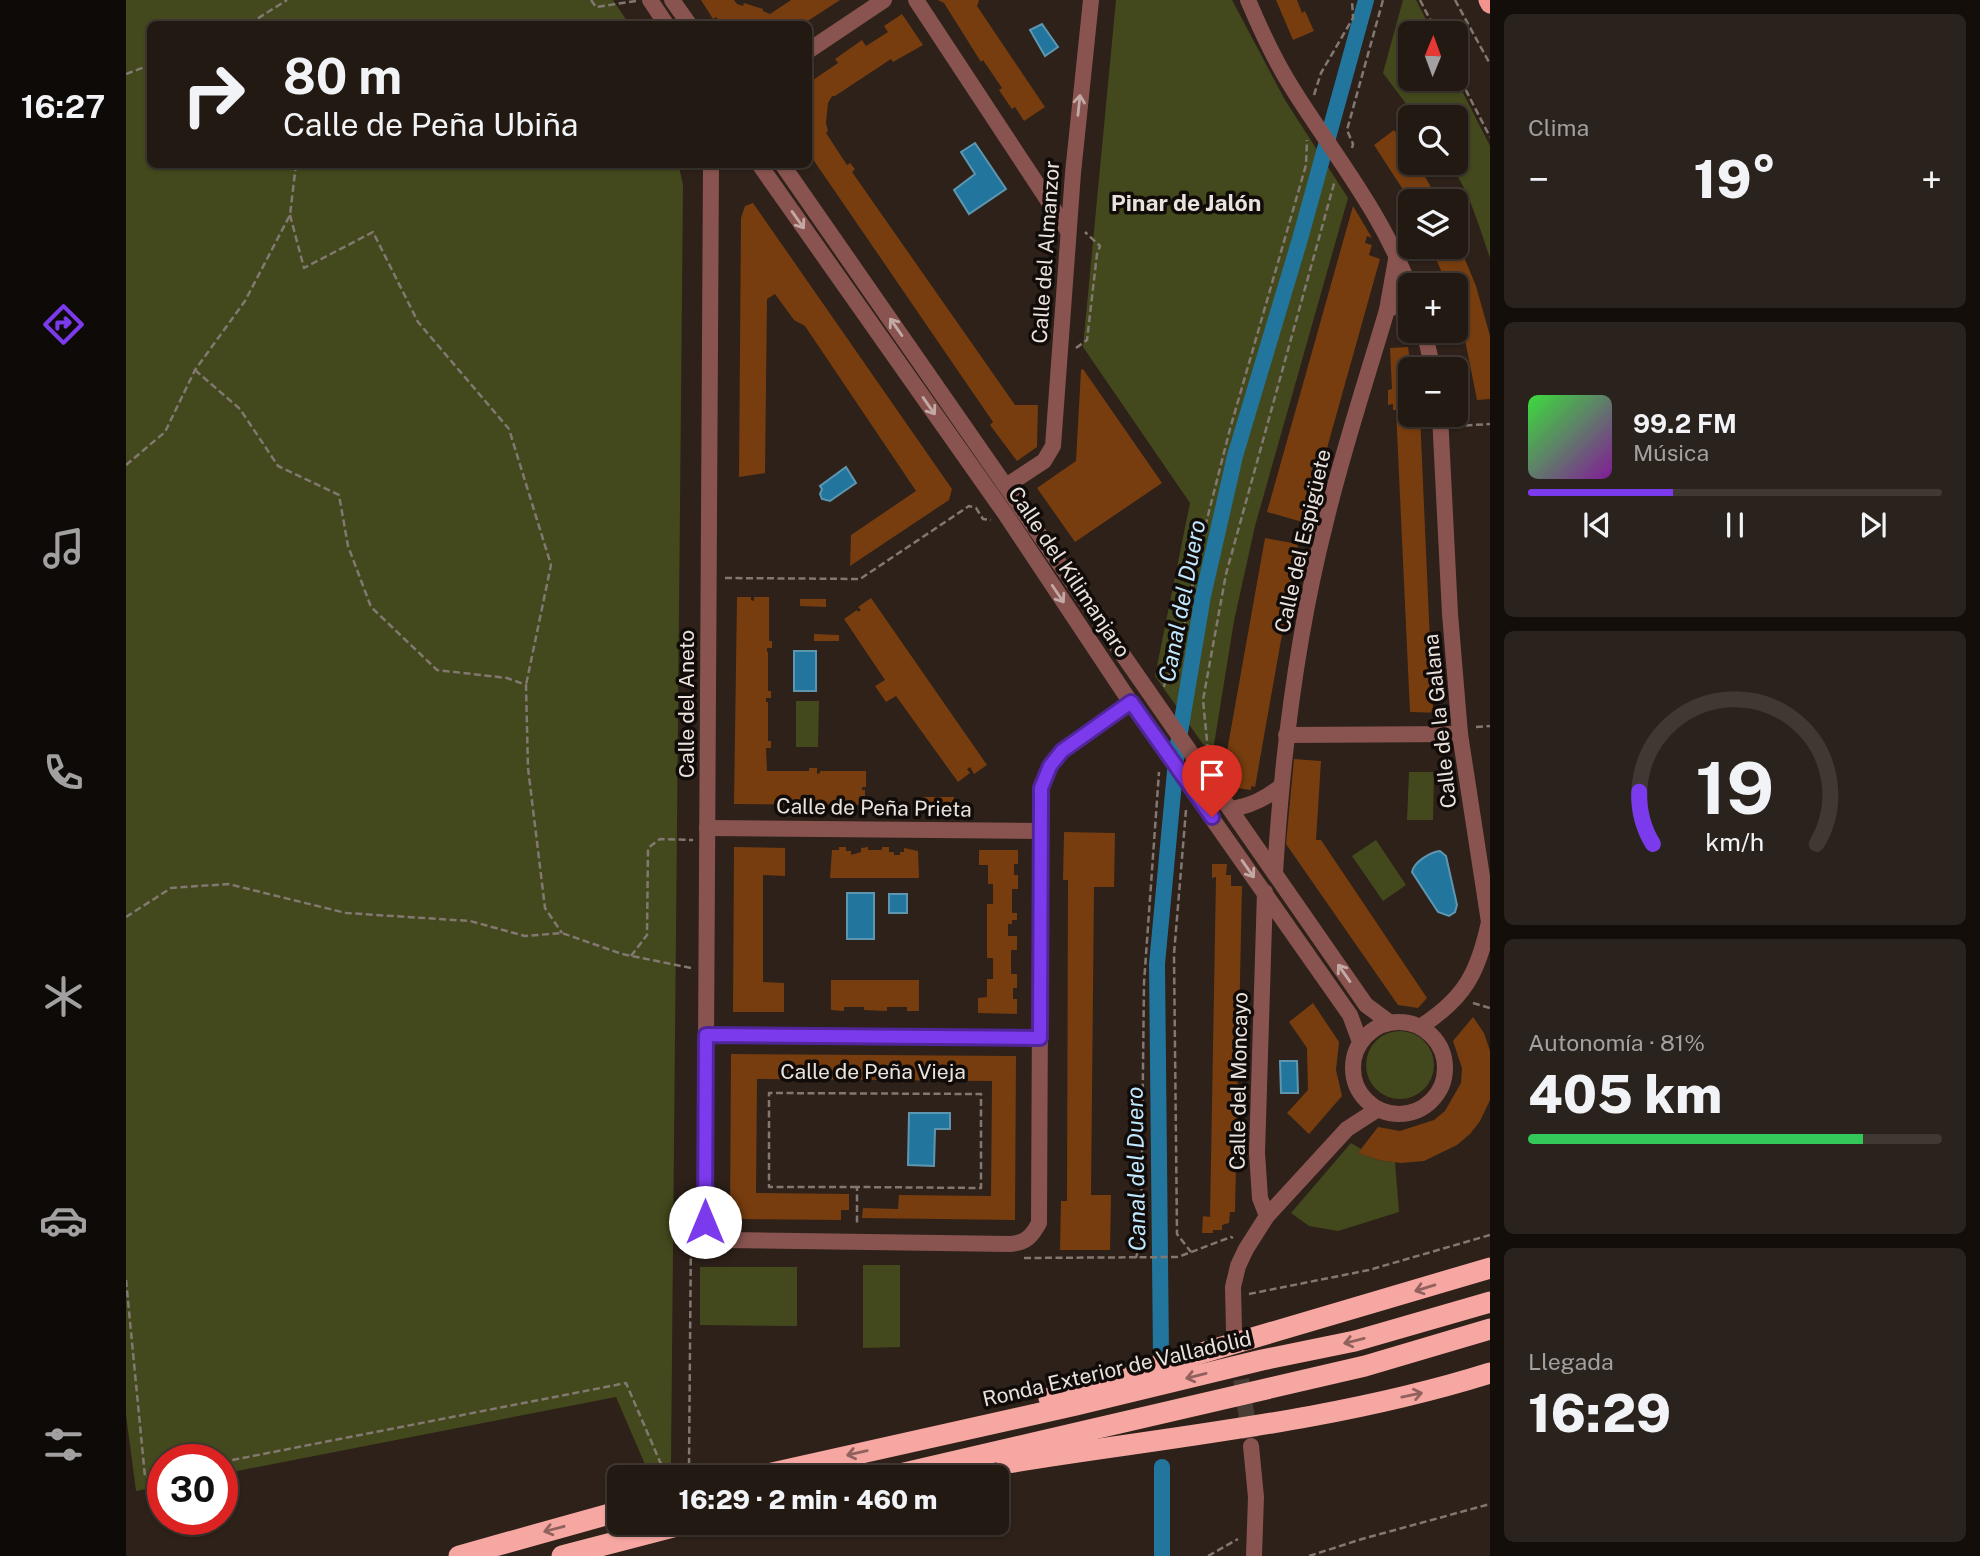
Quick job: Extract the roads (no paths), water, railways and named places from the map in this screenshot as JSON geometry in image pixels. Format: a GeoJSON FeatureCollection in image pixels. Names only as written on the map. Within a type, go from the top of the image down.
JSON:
{"type":"FeatureCollection","features":[{"type":"Feature","properties":{"kind":"highway"},"geometry":{"type":"LineString","coordinates":[[923,1438],[1071,1391],[1490,1268]]}},
{"type":"Feature","properties":{"kind":"highway","name":"Ronda Exterior de Valladolid"},"geometry":{"type":"LineString","coordinates":[[806,1465],[1355,1341],[1490,1302]]}},
{"type":"Feature","properties":{"kind":"highway"},"geometry":{"type":"LineString","coordinates":[[939,1465],[1365,1366],[1490,1329]]}},
{"type":"Feature","properties":{"kind":"highway"},"geometry":{"type":"LineString","coordinates":[[995,1465],[1273,1423],[1436,1390],[1490,1373]]}},
{"type":"Feature","properties":{"kind":"highway"},"geometry":{"type":"LineString","coordinates":[[459,1556],[607,1515]]}},
{"type":"Feature","properties":{"kind":"highway"},"geometry":{"type":"LineString","coordinates":[[562,1556],[642,1535]]}},
{"type":"Feature","properties":{"kind":"street"},"geometry":{"type":"LineString","coordinates":[[650,0],[664,21]]}},
{"type":"Feature","properties":{"kind":"street"},"geometry":{"type":"LineString","coordinates":[[672,0],[687,21]]}},
{"type":"Feature","properties":{"kind":"street"},"geometry":{"type":"LineString","coordinates":[[812,48],[884,0]]}},
{"type":"Feature","properties":{"kind":"street"},"geometry":{"type":"LineString","coordinates":[[916,0],[1068,231]]}},
{"type":"Feature","properties":{"kind":"street","name":"Calle del Almanzor"},"geometry":{"type":"LineString","coordinates":[[1006,486],[1044,461],[1053,446],[1068,231],[1091,0]]}},
{"type":"Feature","properties":{"kind":"street"},"geometry":{"type":"LineString","coordinates":[[1248,0],[1286,76],[1369,204],[1397,254],[1404,273]]}},
{"type":"Feature","properties":{"kind":"street","name":"Calle del Aneto"},"geometry":{"type":"LineString","coordinates":[[714,168],[705,1222],[710,1232],[726,1240],[857,1243],[1016,1244],[1032,1235],[1040,1223],[1040,1038]]}},
{"type":"Feature","properties":{"kind":"street","name":"Calle del Kilimanjaro"},"geometry":{"type":"LineString","coordinates":[[762,168],[1010,521],[1131,702],[1350,1015],[1360,1042]]}},
{"type":"Feature","properties":{"kind":"street","name":"Calle del Kilimanjaro"},"geometry":{"type":"LineString","coordinates":[[785,168],[1366,1005],[1389,1022]]}},
{"type":"Feature","properties":{"kind":"street"},"geometry":{"type":"LineString","coordinates":[[1042,191],[1060,186],[1073,173]]}},
{"type":"Feature","properties":{"kind":"street","name":"Calle del Espigüete"},"geometry":{"type":"LineString","coordinates":[[1275,873],[1286,734],[1308,600],[1325,524],[1387,310],[1397,254]]}},
{"type":"Feature","properties":{"kind":"street"},"geometry":{"type":"LineString","coordinates":[[1387,310],[1398,305]]}},
{"type":"Feature","properties":{"kind":"street","name":"Calle de la Galana"},"geometry":{"type":"LineString","coordinates":[[1420,1027],[1446,1010],[1460,995],[1483,951],[1489,922],[1460,734],[1450,614],[1441,427]]}},
{"type":"Feature","properties":{"kind":"street"},"geometry":{"type":"LineString","coordinates":[[706,1035],[1040,1038],[1041,788],[1050,766],[1062,751],[1131,702]]}},
{"type":"Feature","properties":{"kind":"street"},"geometry":{"type":"LineString","coordinates":[[1286,734],[1460,734]]}},
{"type":"Feature","properties":{"kind":"street"},"geometry":{"type":"LineString","coordinates":[[1231,809],[1248,806],[1280,787]]}},
{"type":"Feature","properties":{"kind":"street","name":"Calle de Peña Prieta"},"geometry":{"type":"LineString","coordinates":[[707,835],[1041,831]]}},
{"type":"Feature","properties":{"kind":"street","name":"Calle del Moncayo"},"geometry":{"type":"LineString","coordinates":[[1265,892],[1257,1153],[1260,1198],[1267,1216]]}},
{"type":"Feature","properties":{"kind":"street"},"geometry":{"type":"LineString","coordinates":[[1262,944],[1274,935],[1292,931]]}},
{"type":"Feature","properties":{"kind":"street","name":"Calle de la Galana"},"geometry":{"type":"LineString","coordinates":[[1436,1040],[1446,1010]]}},
{"type":"Feature","properties":{"kind":"street"},"geometry":{"type":"LineString","coordinates":[[1389,1022],[1410,1023],[1420,1027],[1436,1040],[1442,1052],[1445,1069],[1443,1083],[1434,1098],[1422,1108],[1407,1114],[1378,1109],[1362,1096],[1356,1086],[1352,1070],[1353,1057],[1360,1042],[1374,1029],[1389,1022]]}},
{"type":"Feature","properties":{"kind":"street"},"geometry":{"type":"LineString","coordinates":[[1347,1129],[1362,1096]]}},
{"type":"Feature","properties":{"kind":"street"},"geometry":{"type":"LineString","coordinates":[[1234,1330],[1232,1298],[1238,1266],[1267,1216],[1347,1129],[1378,1109]]}},
{"type":"Feature","properties":{"kind":"street"},"geometry":{"type":"LineString","coordinates":[[1251,1446],[1256,1497],[1254,1556]]}},
{"type":"Feature","properties":{"kind":"water"},"geometry":{"type":"Polygon","coordinates":[[[1042,24],[1058,47],[1045,56],[1030,30],[1042,24]]]}},
{"type":"Feature","properties":{"kind":"water"},"geometry":{"type":"Polygon","coordinates":[[[975,143],[1006,189],[969,214],[954,190],[975,174],[961,152],[975,143]]]}},
{"type":"Feature","properties":{"kind":"water"},"geometry":{"type":"Polygon","coordinates":[[[846,467],[856,483],[830,501],[822,499],[820,486],[846,467]]]}},
{"type":"Feature","properties":{"kind":"water"},"geometry":{"type":"Polygon","coordinates":[[[794,651],[816,651],[816,691],[794,691],[794,651]]]}},
{"type":"Feature","properties":{"kind":"water"},"geometry":{"type":"Polygon","coordinates":[[[1440,851],[1446,856],[1457,905],[1455,912],[1449,916],[1438,912],[1412,872],[1423,858],[1440,851]]]}},
{"type":"Feature","properties":{"kind":"water"},"geometry":{"type":"Polygon","coordinates":[[[847,893],[874,893],[874,939],[847,939],[847,893]]]}},
{"type":"Feature","properties":{"kind":"water"},"geometry":{"type":"Polygon","coordinates":[[[889,894],[907,894],[907,913],[889,913],[889,894]]]}},
{"type":"Feature","properties":{"kind":"water"},"geometry":{"type":"Polygon","coordinates":[[[1280,1061],[1297,1061],[1298,1093],[1281,1093],[1280,1061]]]}},
{"type":"Feature","properties":{"kind":"water"},"geometry":{"type":"Polygon","coordinates":[[[909,1113],[950,1113],[950,1129],[935,1129],[934,1166],[908,1165],[909,1113]]]}},
{"type":"Feature","properties":{"kind":"waterway","name":"Canal del Duero"},"geometry":{"type":"LineString","coordinates":[[1161,1356],[1157,964],[1177,750],[1203,596],[1235,456],[1300,239],[1366,0]]}},
{"type":"Feature","properties":{"kind":"waterway","name":"Canal del Duero"},"geometry":{"type":"LineString","coordinates":[[1162,1467],[1162,1556]]}},
{"type":"Feature","properties":{"kind":"tunnel"},"geometry":{"type":"LineString","coordinates":[[1234,1332],[1250,1438]]}},
{"type":"Feature","properties":{"kind":"district","name":"Pinar de Jalón"},"geometry":{"type":"Point","coordinates":[1186,203]}}]}
